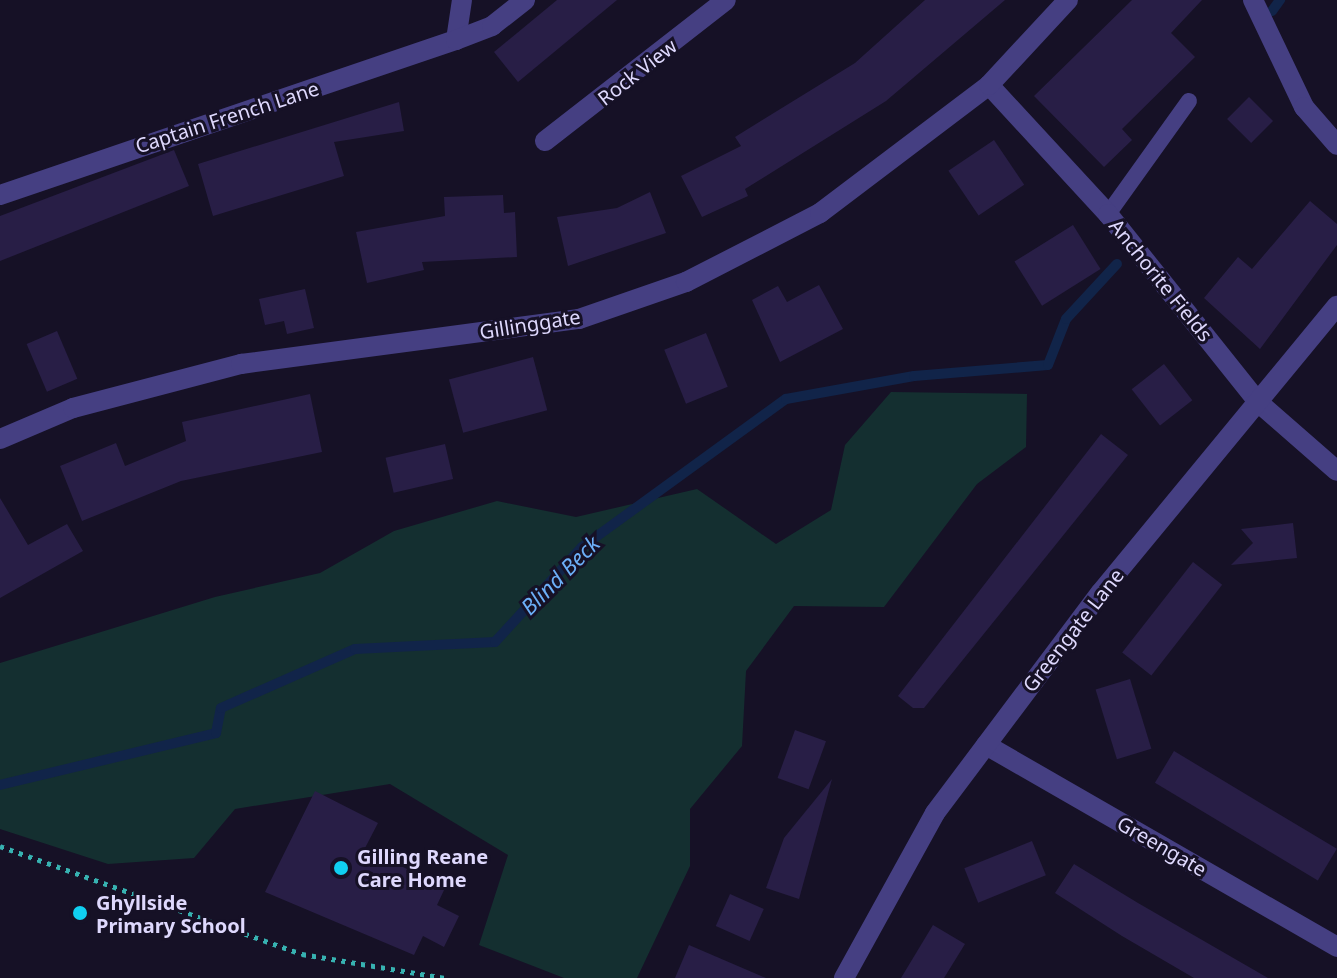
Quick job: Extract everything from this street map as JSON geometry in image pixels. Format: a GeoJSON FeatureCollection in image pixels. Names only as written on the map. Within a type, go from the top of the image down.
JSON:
{"type":"FeatureCollection","features":[{"type":"Feature","properties":{"kind":"street"},"geometry":{"type":"LineString","coordinates":[[456,40],[462,0]]}},
{"type":"Feature","properties":{"kind":"street","name":"Captain French Lane"},"geometry":{"type":"LineString","coordinates":[[0,195],[456,40],[492,26],[525,0]]}},
{"type":"Feature","properties":{"kind":"street","name":"Rock View"},"geometry":{"type":"LineString","coordinates":[[545,141],[726,0]]}},
{"type":"Feature","properties":{"kind":"street","name":"Gillinggate"},"geometry":{"type":"LineString","coordinates":[[0,439],[73,408],[241,364],[579,319],[686,282],[820,213],[989,85],[1068,0]]}},
{"type":"Feature","properties":{"kind":"street"},"geometry":{"type":"LineString","coordinates":[[1253,0],[1304,107],[1337,145]]}},
{"type":"Feature","properties":{"kind":"street","name":"Anchorite Fields"},"geometry":{"type":"LineString","coordinates":[[989,85],[1108,214],[1259,403],[1337,471]]}},
{"type":"Feature","properties":{"kind":"street","name":"Greengate Lane"},"geometry":{"type":"LineString","coordinates":[[844,978],[935,813],[1337,306]]}},
{"type":"Feature","properties":{"kind":"street","name":"Greengate"},"geometry":{"type":"LineString","coordinates":[[986,745],[1337,947]]}},
{"type":"Feature","properties":{"kind":"lane"},"geometry":{"type":"LineString","coordinates":[[1108,214],[1189,101]]}},
{"type":"Feature","properties":{"kind":"path"},"geometry":{"type":"LineString","coordinates":[[0,846],[302,954],[445,978]]}},
{"type":"Feature","properties":{"kind":"green space"},"geometry":{"type":"Polygon","coordinates":[[[891,392],[1027,394],[1026,447],[977,484],[884,607],[794,606],[746,671],[742,746],[690,809],[690,866],[637,978],[564,978],[479,945],[508,855],[390,784],[235,809],[194,858],[108,864],[0,829],[0,663],[215,597],[320,573],[394,531],[497,501],[576,517],[697,489],[776,544],[831,510],[845,445],[891,392]]]}},
{"type":"Feature","properties":{"kind":"building"},"geometry":{"type":"Polygon","coordinates":[[[557,0],[617,0],[518,82],[494,52],[557,0]]]}},
{"type":"Feature","properties":{"kind":"building"},"geometry":{"type":"Polygon","coordinates":[[[925,0],[1005,0],[886,101],[745,189],[748,196],[702,217],[681,176],[741,146],[735,137],[855,63],[925,0]]]}},
{"type":"Feature","properties":{"kind":"building"},"geometry":{"type":"Polygon","coordinates":[[[1132,0],[1202,0],[1171,33],[1195,57],[1122,129],[1132,140],[1104,167],[1034,96],[1132,0]]]}},
{"type":"Feature","properties":{"kind":"building"},"geometry":{"type":"Polygon","coordinates":[[[1249,97],[1273,121],[1251,143],[1227,119],[1249,97]]]}},
{"type":"Feature","properties":{"kind":"building"},"geometry":{"type":"Polygon","coordinates":[[[399,102],[404,131],[334,142],[344,176],[213,216],[198,164],[399,102]]]}},
{"type":"Feature","properties":{"kind":"building"},"geometry":{"type":"Polygon","coordinates":[[[994,140],[1024,185],[979,216],[948,171],[994,140]]]}},
{"type":"Feature","properties":{"kind":"building"},"geometry":{"type":"Polygon","coordinates":[[[174,150],[189,186],[0,261],[0,216],[174,150]]]}},
{"type":"Feature","properties":{"kind":"building"},"geometry":{"type":"Polygon","coordinates":[[[650,192],[666,233],[568,266],[557,217],[617,208],[650,192]]]}},
{"type":"Feature","properties":{"kind":"building"},"geometry":{"type":"Polygon","coordinates":[[[503,195],[504,213],[515,212],[517,257],[422,262],[424,270],[367,283],[356,232],[445,216],[444,197],[503,195]]]}},
{"type":"Feature","properties":{"kind":"building"},"geometry":{"type":"Polygon","coordinates":[[[1310,201],[1337,224],[1337,245],[1260,349],[1204,298],[1238,257],[1252,269],[1310,201]]]}},
{"type":"Feature","properties":{"kind":"building"},"geometry":{"type":"Polygon","coordinates":[[[1073,225],[1101,269],[1042,306],[1014,262],[1073,225]]]}},
{"type":"Feature","properties":{"kind":"building"},"geometry":{"type":"Polygon","coordinates":[[[819,285],[843,329],[780,362],[752,300],[778,286],[787,302],[819,285]]]}},
{"type":"Feature","properties":{"kind":"building"},"geometry":{"type":"Polygon","coordinates":[[[305,289],[314,328],[287,334],[284,321],[265,325],[259,299],[305,289]]]}},
{"type":"Feature","properties":{"kind":"building"},"geometry":{"type":"Polygon","coordinates":[[[57,331],[77,379],[47,392],[27,344],[57,331]]]}},
{"type":"Feature","properties":{"kind":"building"},"geometry":{"type":"Polygon","coordinates":[[[706,333],[728,387],[686,404],[664,350],[706,333]]]}},
{"type":"Feature","properties":{"kind":"building"},"geometry":{"type":"Polygon","coordinates":[[[533,357],[547,410],[463,433],[449,380],[533,357]]]}},
{"type":"Feature","properties":{"kind":"building"},"geometry":{"type":"Polygon","coordinates":[[[1164,364],[1192,400],[1160,425],[1132,389],[1164,364]]]}},
{"type":"Feature","properties":{"kind":"building"},"geometry":{"type":"Polygon","coordinates":[[[310,394],[322,452],[181,481],[82,521],[60,466],[116,443],[125,466],[186,441],[182,422],[310,394]]]}},
{"type":"Feature","properties":{"kind":"building"},"geometry":{"type":"Polygon","coordinates":[[[1101,434],[1128,455],[924,708],[913,708],[898,696],[1101,434]]]}},
{"type":"Feature","properties":{"kind":"building"},"geometry":{"type":"Polygon","coordinates":[[[445,444],[453,479],[394,493],[386,458],[445,444]]]}},
{"type":"Feature","properties":{"kind":"building"},"geometry":{"type":"Polygon","coordinates":[[[0,498],[28,545],[67,524],[83,551],[0,598],[0,498]]]}},
{"type":"Feature","properties":{"kind":"building"},"geometry":{"type":"Polygon","coordinates":[[[1293,523],[1297,558],[1231,565],[1253,543],[1241,529],[1293,523]]]}},
{"type":"Feature","properties":{"kind":"building"},"geometry":{"type":"Polygon","coordinates":[[[1193,562],[1222,585],[1151,675],[1122,653],[1193,562]]]}},
{"type":"Feature","properties":{"kind":"building"},"geometry":{"type":"Polygon","coordinates":[[[1130,679],[1151,749],[1117,759],[1096,690],[1130,679]]]}},
{"type":"Feature","properties":{"kind":"building"},"geometry":{"type":"Polygon","coordinates":[[[795,730],[826,741],[809,789],[778,778],[795,730]]]}},
{"type":"Feature","properties":{"kind":"building"},"geometry":{"type":"Polygon","coordinates":[[[1174,751],[1337,849],[1318,881],[1155,783],[1174,751]]]}},
{"type":"Feature","properties":{"kind":"building"},"geometry":{"type":"Polygon","coordinates":[[[832,779],[799,899],[766,888],[784,838],[832,779]]]}},
{"type":"Feature","properties":{"kind":"building","name":"Gilling Reane Care Home"},"geometry":{"type":"Polygon","coordinates":[[[315,791],[378,823],[365,848],[445,888],[437,905],[459,916],[444,947],[423,936],[414,955],[265,892],[315,791]]]}},
{"type":"Feature","properties":{"kind":"building"},"geometry":{"type":"Polygon","coordinates":[[[1032,841],[1046,875],[978,903],[964,868],[1032,841]]]}},
{"type":"Feature","properties":{"kind":"building"},"geometry":{"type":"Polygon","coordinates":[[[1074,864],[1268,978],[1194,978],[1122,936],[1055,893],[1074,864]]]}},
{"type":"Feature","properties":{"kind":"building"},"geometry":{"type":"Polygon","coordinates":[[[730,894],[764,909],[750,941],[716,926],[730,894]]]}},
{"type":"Feature","properties":{"kind":"building"},"geometry":{"type":"Polygon","coordinates":[[[933,925],[965,944],[944,978],[901,978],[933,925]]]}},
{"type":"Feature","properties":{"kind":"building"},"geometry":{"type":"Polygon","coordinates":[[[689,945],[766,978],[675,978],[689,945]]]}},
{"type":"Feature","properties":{"kind":"waterway","name":"Blind Beck"},"geometry":{"type":"LineString","coordinates":[[1272,11],[1280,0]]}},
{"type":"Feature","properties":{"kind":"waterway","name":"Blind Beck"},"geometry":{"type":"LineString","coordinates":[[0,785],[216,733],[221,708],[355,649],[495,642],[582,547],[786,399],[914,376],[1048,365],[1066,319],[1117,264]]}},
{"type":"Feature","properties":{"kind":"place","name":"Gilling Reane Care Home"},"geometry":{"type":"Point","coordinates":[341,868]}},
{"type":"Feature","properties":{"kind":"place","name":"Ghyllside Primary School"},"geometry":{"type":"Point","coordinates":[80,913]}}]}
